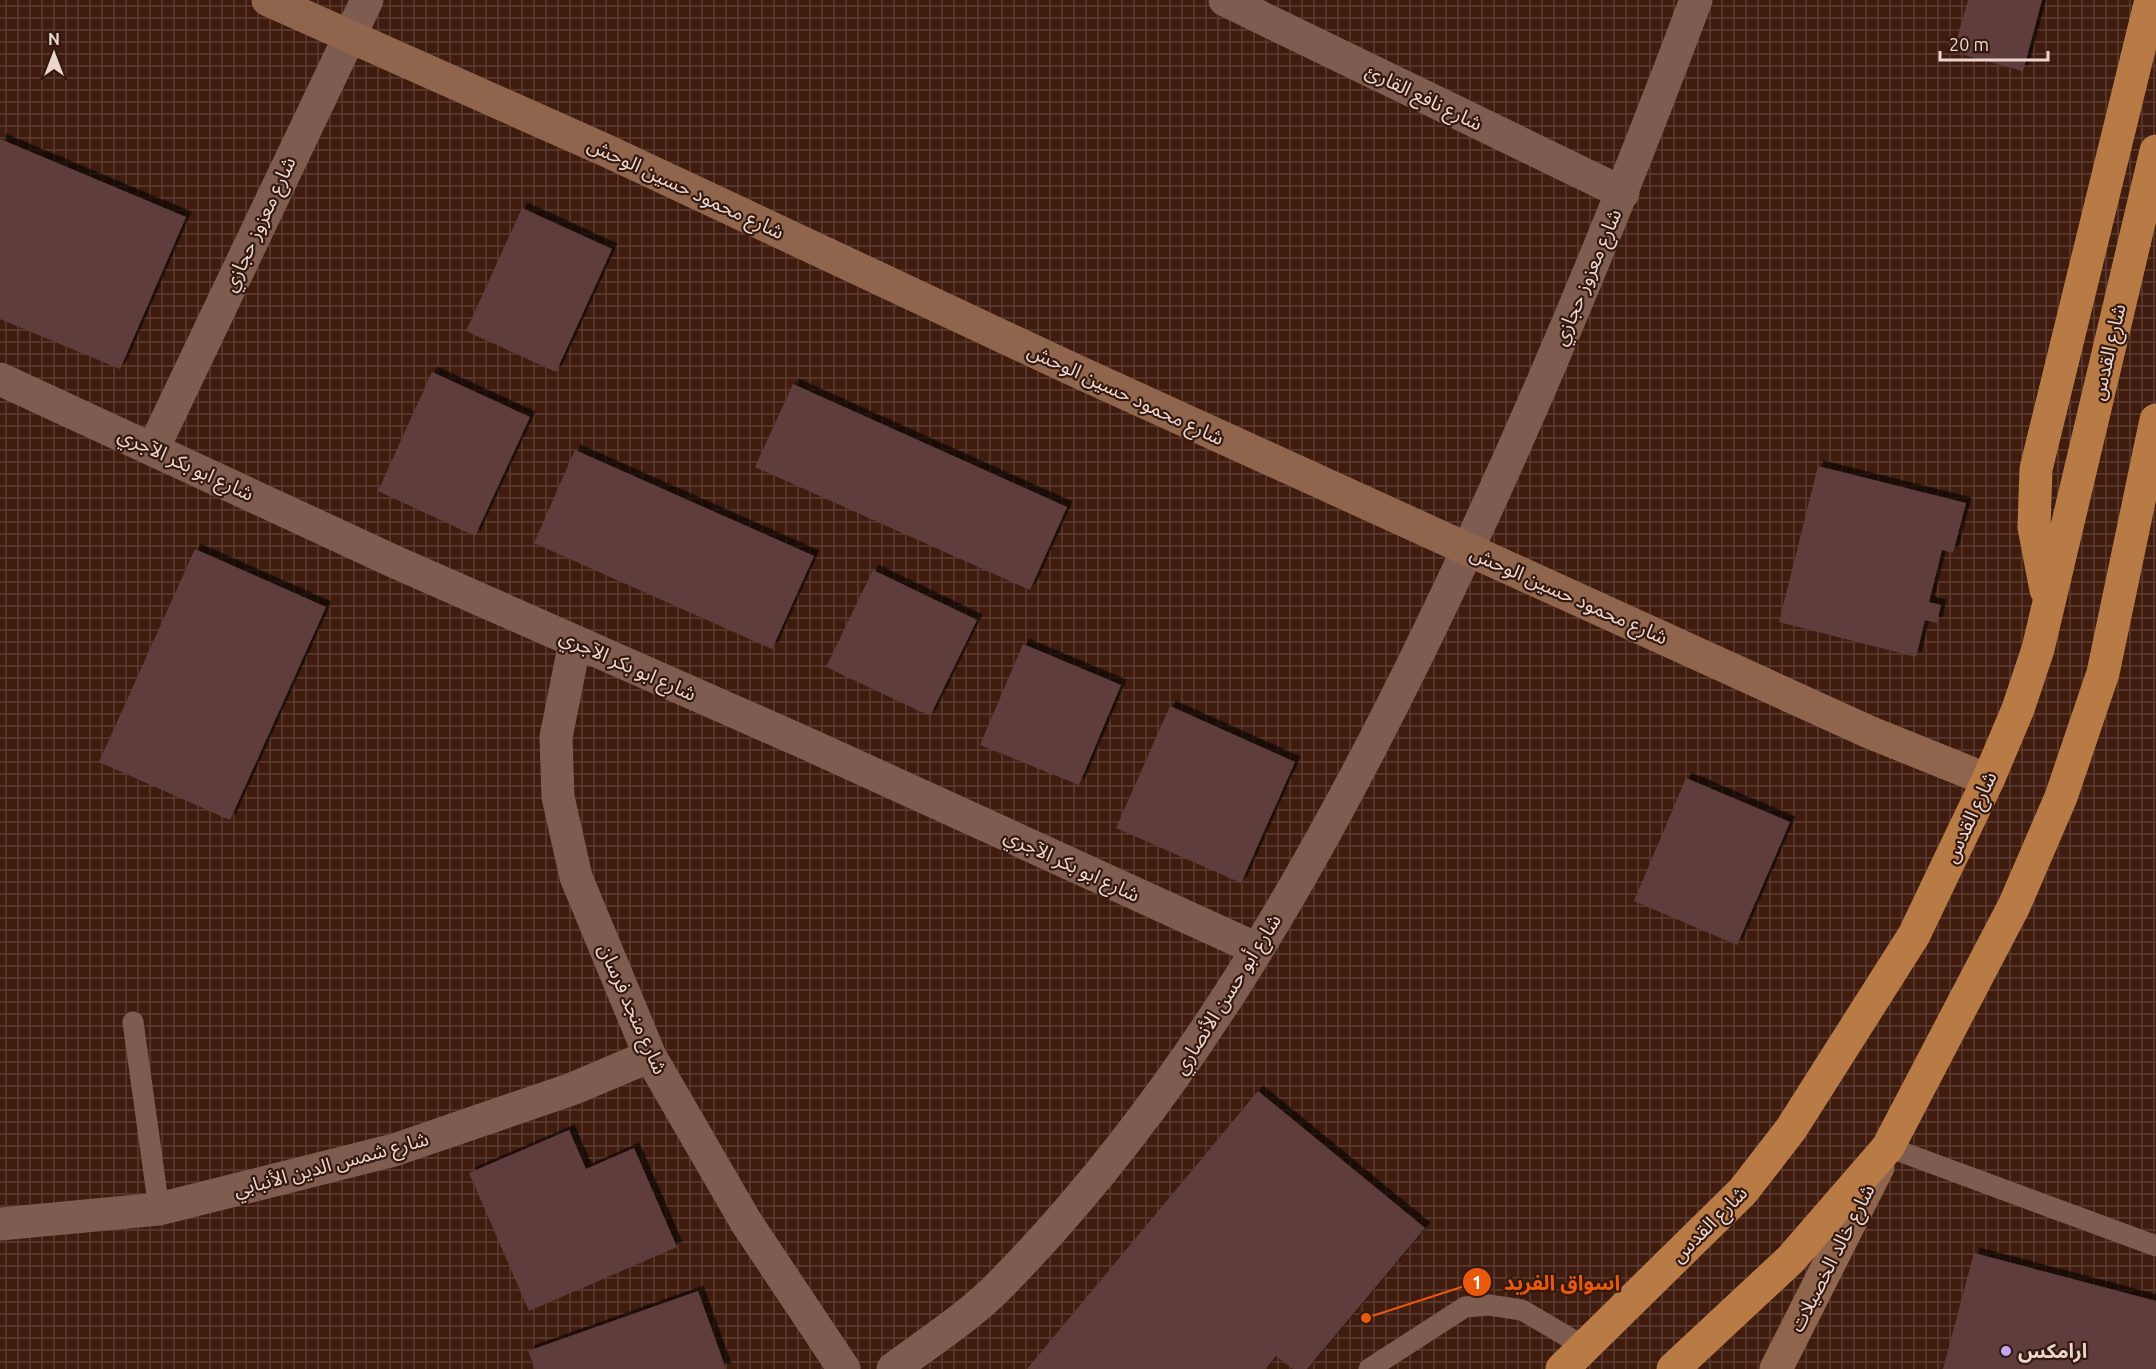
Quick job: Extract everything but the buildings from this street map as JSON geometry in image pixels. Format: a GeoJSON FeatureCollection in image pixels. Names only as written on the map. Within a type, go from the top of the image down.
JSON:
{"type":"FeatureCollection","features":[{"type":"Feature","properties":{"kind":"highway"},"geometry":{"type":"LineString","coordinates":[[2048,601],[2034,526],[2036,469],[2151,0]]}},
{"type":"Feature","properties":{"kind":"highway","name":"شارع القدس"},"geometry":{"type":"LineString","coordinates":[[1562,1369],[1743,1191],[1791,1129],[1914,935],[1988,780],[2018,709],[2038,649],[2156,151]]}},
{"type":"Feature","properties":{"kind":"highway"},"geometry":{"type":"LineString","coordinates":[[1683,1367],[1791,1259],[1888,1147],[2014,906],[2061,797],[2103,674],[2156,420]]}},
{"type":"Feature","properties":{"kind":"street","name":"شارع محمود حسين الوحش"},"geometry":{"type":"LineString","coordinates":[[268,0],[605,150],[1083,374],[1869,732],[1988,780]]}},
{"type":"Feature","properties":{"kind":"street","name":"شارع معزوز حجازي"},"geometry":{"type":"LineString","coordinates":[[153,449],[347,36],[367,0]]}},
{"type":"Feature","properties":{"kind":"street","name":"شارع نافع القارئ"},"geometry":{"type":"LineString","coordinates":[[1225,0],[1623,193]]}},
{"type":"Feature","properties":{"kind":"street","name":"شارع معزوز حجازي"},"geometry":{"type":"LineString","coordinates":[[1469,550],[1623,193],[1696,0]]}},
{"type":"Feature","properties":{"kind":"street","name":"شارع ابو بكر الآجري"},"geometry":{"type":"LineString","coordinates":[[0,379],[393,561],[810,745],[1257,949]]}},
{"type":"Feature","properties":{"kind":"street","name":"شارع أبو حسن الأنصاري"},"geometry":{"type":"LineString","coordinates":[[893,1369],[998,1288],[1054,1228],[1129,1141],[1191,1054],[1257,949],[1345,800],[1469,550]]}},
{"type":"Feature","properties":{"kind":"street","name":"شارع منجد فرسان"},"geometry":{"type":"LineString","coordinates":[[575,642],[556,737],[558,796],[576,877],[650,1056],[746,1222],[844,1369]]}},
{"type":"Feature","properties":{"kind":"street","name":"شارع شمس الدين الأنبابي"},"geometry":{"type":"LineString","coordinates":[[0,1224],[159,1209],[394,1150],[572,1089],[650,1056]]}},
{"type":"Feature","properties":{"kind":"street","name":"شارع خالد الخصيلات"},"geometry":{"type":"LineString","coordinates":[[1776,1369],[1888,1147]]}},
{"type":"Feature","properties":{"kind":"lane"},"geometry":{"type":"LineString","coordinates":[[133,1022],[159,1209]]}},
{"type":"Feature","properties":{"kind":"lane"},"geometry":{"type":"LineString","coordinates":[[1888,1147],[2156,1246]]}},
{"type":"Feature","properties":{"kind":"lane"},"geometry":{"type":"LineString","coordinates":[[1369,1369],[1465,1307],[1489,1305],[1522,1310],[1586,1347]]}},
{"type":"Feature","properties":{"kind":"shaded area"},"geometry":{"type":"Polygon","coordinates":[[[0,0],[2156,0],[2156,1369],[0,1369],[0,0]]]}},
{"type":"Feature","properties":{"kind":"place","name":"اسواق الفريد"},"geometry":{"type":"Point","coordinates":[1366,1318]}},
{"type":"Feature","properties":{"kind":"place","name":"ارامكس"},"geometry":{"type":"Point","coordinates":[2006,1351]}}]}
